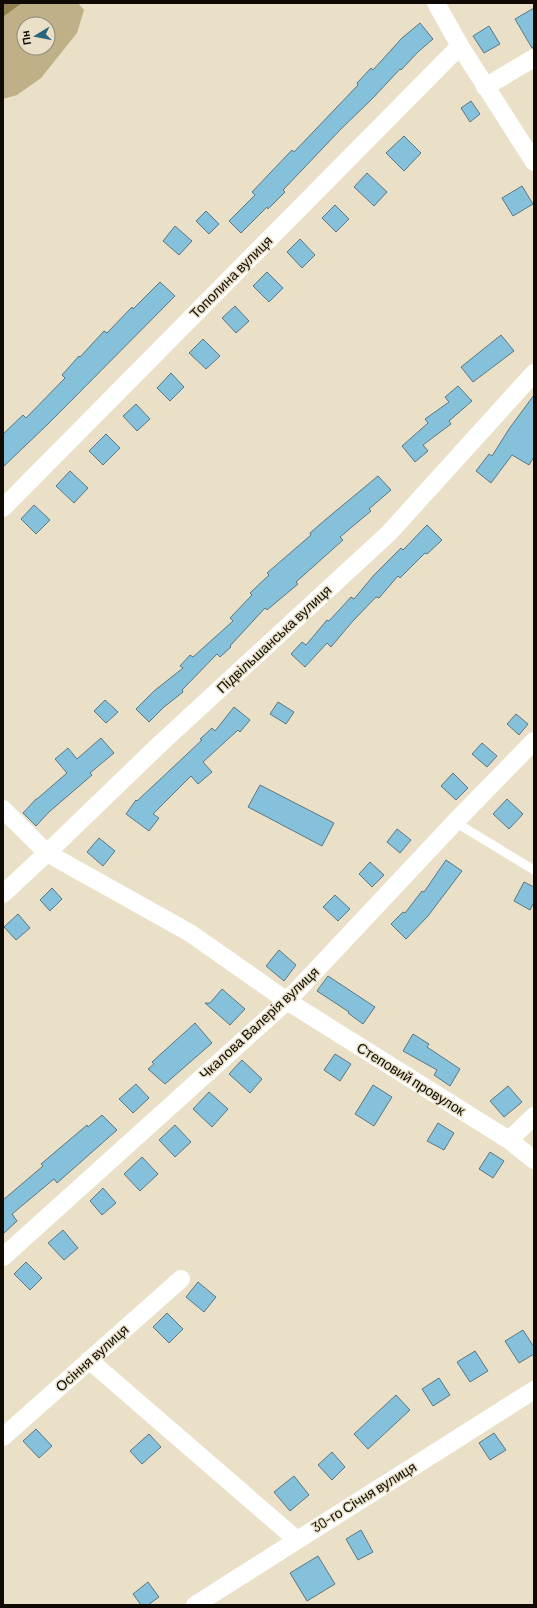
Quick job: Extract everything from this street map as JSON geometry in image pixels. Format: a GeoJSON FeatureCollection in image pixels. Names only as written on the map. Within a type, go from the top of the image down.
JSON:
{"type":"FeatureCollection","features":[{"type":"Feature","properties":{"kind":"street"},"geometry":{"type":"LineString","coordinates":[[436,3],[485,87],[534,162]]}},
{"type":"Feature","properties":{"kind":"street","name":"Тополина вулиця"},"geometry":{"type":"LineString","coordinates":[[3,508],[460,46]]}},
{"type":"Feature","properties":{"kind":"street"},"geometry":{"type":"LineString","coordinates":[[485,87],[534,58]]}},
{"type":"Feature","properties":{"kind":"street","name":"Підвільшанська вулиця"},"geometry":{"type":"LineString","coordinates":[[3,894],[160,744],[389,533],[534,373]]}},
{"type":"Feature","properties":{"kind":"street","name":"Чкалова Валерія вулиця"},"geometry":{"type":"LineString","coordinates":[[3,1257],[287,1001],[455,822],[534,741]]}},
{"type":"Feature","properties":{"kind":"street","name":"Степовий провулок"},"geometry":{"type":"LineString","coordinates":[[3,809],[47,853],[190,933],[287,1001],[509,1140],[534,1160]]}},
{"type":"Feature","properties":{"kind":"street"},"geometry":{"type":"LineString","coordinates":[[509,1140],[534,1116]]}},
{"type":"Feature","properties":{"kind":"street","name":"Осіння вулиця"},"geometry":{"type":"LineString","coordinates":[[3,1437],[181,1279]]}},
{"type":"Feature","properties":{"kind":"street"},"geometry":{"type":"LineString","coordinates":[[89,1360],[297,1540]]}},
{"type":"Feature","properties":{"kind":"street","name":"30-го Січня вулиця"},"geometry":{"type":"LineString","coordinates":[[195,1605],[534,1390]]}},
{"type":"Feature","properties":{"kind":"lane"},"geometry":{"type":"LineString","coordinates":[[455,822],[534,870]]}},
{"type":"Feature","properties":{"kind":"shaded area"},"geometry":{"type":"Polygon","coordinates":[[[3,3],[22,3],[3,17],[3,3]]]}},
{"type":"Feature","properties":{"kind":"shaded area"},"geometry":{"type":"Polygon","coordinates":[[[22,3],[78,3],[84,10],[77,33],[41,78],[17,95],[3,99],[3,17],[22,3]]]}},
{"type":"Feature","properties":{"kind":"building"},"geometry":{"type":"Polygon","coordinates":[[[534,8],[534,48],[532,48],[515,19],[534,8]]]}},
{"type":"Feature","properties":{"kind":"building"},"geometry":{"type":"Polygon","coordinates":[[[420,23],[433,39],[401,70],[400,69],[341,129],[283,190],[285,192],[268,209],[267,207],[241,233],[229,221],[255,195],[252,192],[292,150],[294,152],[358,85],[357,83],[371,68],[373,70],[402,38],[420,23]]]}},
{"type":"Feature","properties":{"kind":"building"},"geometry":{"type":"Polygon","coordinates":[[[489,26],[500,44],[484,53],[473,36],[489,26]]]}},
{"type":"Feature","properties":{"kind":"building"},"geometry":{"type":"Polygon","coordinates":[[[471,101],[480,114],[470,122],[461,108],[471,101]]]}},
{"type":"Feature","properties":{"kind":"building"},"geometry":{"type":"Polygon","coordinates":[[[404,136],[421,153],[404,171],[386,153],[404,136]]]}},
{"type":"Feature","properties":{"kind":"building"},"geometry":{"type":"Polygon","coordinates":[[[367,173],[387,192],[374,206],[354,187],[367,173]]]}},
{"type":"Feature","properties":{"kind":"building"},"geometry":{"type":"Polygon","coordinates":[[[522,186],[533,204],[513,216],[502,198],[522,186]]]}},
{"type":"Feature","properties":{"kind":"building"},"geometry":{"type":"Polygon","coordinates":[[[335,205],[349,219],[336,232],[322,218],[335,205]]]}},
{"type":"Feature","properties":{"kind":"building"},"geometry":{"type":"Polygon","coordinates":[[[206,211],[219,224],[209,234],[196,221],[206,211]]]}},
{"type":"Feature","properties":{"kind":"building"},"geometry":{"type":"Polygon","coordinates":[[[175,226],[192,241],[179,255],[163,241],[175,226]]]}},
{"type":"Feature","properties":{"kind":"building"},"geometry":{"type":"Polygon","coordinates":[[[300,239],[315,255],[302,268],[287,252],[300,239]]]}},
{"type":"Feature","properties":{"kind":"building"},"geometry":{"type":"Polygon","coordinates":[[[267,272],[283,288],[269,302],[253,286],[267,272]]]}},
{"type":"Feature","properties":{"kind":"building"},"geometry":{"type":"Polygon","coordinates":[[[160,282],[175,296],[49,423],[3,467],[3,434],[23,415],[26,418],[65,378],[62,375],[79,356],[80,357],[104,331],[107,333],[132,307],[133,309],[160,282]]]}},
{"type":"Feature","properties":{"kind":"building"},"geometry":{"type":"Polygon","coordinates":[[[235,306],[249,321],[236,333],[222,318],[235,306]]]}},
{"type":"Feature","properties":{"kind":"building"},"geometry":{"type":"Polygon","coordinates":[[[501,335],[514,351],[473,382],[461,367],[501,335]]]}},
{"type":"Feature","properties":{"kind":"building"},"geometry":{"type":"Polygon","coordinates":[[[203,339],[220,356],[206,369],[189,353],[203,339]]]}},
{"type":"Feature","properties":{"kind":"building"},"geometry":{"type":"Polygon","coordinates":[[[171,373],[184,387],[170,401],[157,388],[171,373]]]}},
{"type":"Feature","properties":{"kind":"building"},"geometry":{"type":"Polygon","coordinates":[[[458,386],[472,401],[449,421],[451,424],[423,445],[428,451],[415,462],[402,446],[428,423],[425,419],[449,402],[445,397],[458,386]]]}},
{"type":"Feature","properties":{"kind":"building"},"geometry":{"type":"Polygon","coordinates":[[[534,395],[534,457],[529,465],[512,455],[491,483],[476,471],[489,454],[492,456],[509,429],[534,395]]]}},
{"type":"Feature","properties":{"kind":"building"},"geometry":{"type":"Polygon","coordinates":[[[136,404],[150,419],[137,431],[123,416],[136,404]]]}},
{"type":"Feature","properties":{"kind":"building"},"geometry":{"type":"Polygon","coordinates":[[[106,434],[120,448],[103,465],[89,451],[106,434]]]}},
{"type":"Feature","properties":{"kind":"building"},"geometry":{"type":"Polygon","coordinates":[[[70,471],[88,488],[74,503],[56,486],[70,471]]]}},
{"type":"Feature","properties":{"kind":"building"},"geometry":{"type":"Polygon","coordinates":[[[378,476],[391,490],[369,509],[371,511],[340,537],[343,540],[296,582],[298,584],[267,610],[265,608],[230,646],[231,647],[220,657],[217,654],[182,690],[183,692],[164,707],[149,722],[136,709],[154,691],[183,668],[180,666],[190,655],[193,657],[233,621],[230,618],[252,595],[250,593],[269,575],[267,573],[311,535],[310,533],[378,476]]]}},
{"type":"Feature","properties":{"kind":"building"},"geometry":{"type":"Polygon","coordinates":[[[34,505],[50,520],[36,534],[21,519],[34,505]]]}},
{"type":"Feature","properties":{"kind":"building"},"geometry":{"type":"Polygon","coordinates":[[[427,525],[442,540],[427,554],[425,553],[400,578],[398,576],[379,598],[376,597],[331,647],[327,643],[305,667],[291,654],[302,642],[306,645],[327,620],[329,621],[351,597],[354,599],[374,575],[401,548],[403,550],[427,525]]]}},
{"type":"Feature","properties":{"kind":"building"},"geometry":{"type":"Polygon","coordinates":[[[105,700],[118,712],[106,723],[94,711],[105,700]]]}},
{"type":"Feature","properties":{"kind":"building"},"geometry":{"type":"Polygon","coordinates":[[[278,702],[294,712],[286,724],[270,714],[278,702]]]}},
{"type":"Feature","properties":{"kind":"building"},"geometry":{"type":"Polygon","coordinates":[[[234,707],[250,720],[240,732],[238,730],[203,762],[212,772],[198,784],[191,776],[153,814],[159,818],[149,831],[126,814],[136,800],[137,801],[202,740],[200,739],[212,728],[215,731],[234,707]]]}},
{"type":"Feature","properties":{"kind":"building"},"geometry":{"type":"Polygon","coordinates":[[[516,714],[528,724],[519,735],[507,724],[516,714]]]}},
{"type":"Feature","properties":{"kind":"building"},"geometry":{"type":"Polygon","coordinates":[[[101,738],[114,753],[90,773],[92,775],[49,812],[36,826],[23,813],[36,799],[67,773],[55,759],[68,748],[77,759],[101,738]]]}},
{"type":"Feature","properties":{"kind":"building"},"geometry":{"type":"Polygon","coordinates":[[[482,743],[497,756],[487,767],[472,754],[482,743]]]}},
{"type":"Feature","properties":{"kind":"building"},"geometry":{"type":"Polygon","coordinates":[[[453,773],[468,788],[456,800],[441,786],[453,773]]]}},
{"type":"Feature","properties":{"kind":"building"},"geometry":{"type":"Polygon","coordinates":[[[260,785],[334,823],[322,846],[248,807],[260,785]]]}},
{"type":"Feature","properties":{"kind":"building"},"geometry":{"type":"Polygon","coordinates":[[[507,799],[523,814],[509,829],[493,814],[507,799]]]}},
{"type":"Feature","properties":{"kind":"building"},"geometry":{"type":"Polygon","coordinates":[[[397,829],[411,840],[400,853],[387,842],[397,829]]]}},
{"type":"Feature","properties":{"kind":"building"},"geometry":{"type":"Polygon","coordinates":[[[99,838],[115,851],[103,866],[87,852],[99,838]]]}},
{"type":"Feature","properties":{"kind":"building"},"geometry":{"type":"Polygon","coordinates":[[[446,860],[462,871],[428,916],[406,939],[391,924],[403,912],[405,913],[422,891],[424,892],[446,860]]]}},
{"type":"Feature","properties":{"kind":"building"},"geometry":{"type":"Polygon","coordinates":[[[370,862],[384,875],[372,887],[359,874],[370,862]]]}},
{"type":"Feature","properties":{"kind":"building"},"geometry":{"type":"Polygon","coordinates":[[[524,882],[534,887],[534,902],[530,910],[514,901],[524,882]]]}},
{"type":"Feature","properties":{"kind":"building"},"geometry":{"type":"Polygon","coordinates":[[[52,888],[62,899],[50,911],[40,900],[52,888]]]}},
{"type":"Feature","properties":{"kind":"building"},"geometry":{"type":"Polygon","coordinates":[[[335,895],[350,909],[338,921],[323,907],[335,895]]]}},
{"type":"Feature","properties":{"kind":"building"},"geometry":{"type":"Polygon","coordinates":[[[18,914],[30,928],[16,940],[4,927],[18,914]]]}},
{"type":"Feature","properties":{"kind":"building"},"geometry":{"type":"Polygon","coordinates":[[[279,950],[296,965],[284,981],[266,966],[279,950]]]}},
{"type":"Feature","properties":{"kind":"building"},"geometry":{"type":"Polygon","coordinates":[[[328,976],[375,1007],[363,1024],[348,1013],[349,1012],[317,991],[328,976]]]}},
{"type":"Feature","properties":{"kind":"building"},"geometry":{"type":"Polygon","coordinates":[[[222,989],[245,1009],[230,1025],[205,1003],[210,1003],[222,989]]]}},
{"type":"Feature","properties":{"kind":"building"},"geometry":{"type":"Polygon","coordinates":[[[195,1023],[212,1043],[165,1084],[148,1069],[154,1064],[152,1062],[195,1023]]]}},
{"type":"Feature","properties":{"kind":"building"},"geometry":{"type":"Polygon","coordinates":[[[413,1034],[429,1044],[427,1047],[460,1069],[450,1086],[434,1075],[437,1070],[403,1051],[413,1034]]]}},
{"type":"Feature","properties":{"kind":"building"},"geometry":{"type":"Polygon","coordinates":[[[335,1054],[351,1064],[340,1081],[324,1070],[335,1054]]]}},
{"type":"Feature","properties":{"kind":"building"},"geometry":{"type":"Polygon","coordinates":[[[242,1060],[262,1079],[250,1093],[229,1074],[242,1060]]]}},
{"type":"Feature","properties":{"kind":"building"},"geometry":{"type":"Polygon","coordinates":[[[136,1084],[149,1098],[133,1113],[119,1099],[136,1084]]]}},
{"type":"Feature","properties":{"kind":"building"},"geometry":{"type":"Polygon","coordinates":[[[373,1085],[392,1097],[374,1126],[355,1114],[373,1085]]]}},
{"type":"Feature","properties":{"kind":"building"},"geometry":{"type":"Polygon","coordinates":[[[508,1086],[522,1102],[504,1117],[490,1101],[508,1086]]]}},
{"type":"Feature","properties":{"kind":"building"},"geometry":{"type":"Polygon","coordinates":[[[209,1092],[228,1109],[212,1127],[193,1109],[209,1092]]]}},
{"type":"Feature","properties":{"kind":"building"},"geometry":{"type":"Polygon","coordinates":[[[102,1115],[117,1130],[57,1183],[54,1179],[12,1214],[17,1221],[3,1234],[3,1200],[43,1166],[41,1164],[87,1125],[88,1127],[102,1115]]]}},
{"type":"Feature","properties":{"kind":"building"},"geometry":{"type":"Polygon","coordinates":[[[438,1123],[454,1133],[444,1150],[427,1141],[438,1123]]]}},
{"type":"Feature","properties":{"kind":"building"},"geometry":{"type":"Polygon","coordinates":[[[175,1125],[191,1142],[175,1157],[159,1140],[175,1125]]]}},
{"type":"Feature","properties":{"kind":"building"},"geometry":{"type":"Polygon","coordinates":[[[490,1152],[504,1161],[493,1178],[479,1169],[490,1152]]]}},
{"type":"Feature","properties":{"kind":"building"},"geometry":{"type":"Polygon","coordinates":[[[142,1157],[158,1174],[140,1191],[124,1174],[142,1157]]]}},
{"type":"Feature","properties":{"kind":"building"},"geometry":{"type":"Polygon","coordinates":[[[103,1188],[116,1203],[102,1215],[90,1201],[103,1188]]]}},
{"type":"Feature","properties":{"kind":"building"},"geometry":{"type":"Polygon","coordinates":[[[63,1230],[78,1248],[64,1260],[48,1243],[63,1230]]]}},
{"type":"Feature","properties":{"kind":"building"},"geometry":{"type":"Polygon","coordinates":[[[26,1262],[42,1278],[30,1290],[14,1274],[26,1262]]]}},
{"type":"Feature","properties":{"kind":"building"},"geometry":{"type":"Polygon","coordinates":[[[198,1282],[216,1297],[204,1312],[186,1297],[198,1282]]]}},
{"type":"Feature","properties":{"kind":"building"},"geometry":{"type":"Polygon","coordinates":[[[167,1313],[183,1329],[169,1343],[153,1327],[167,1313]]]}},
{"type":"Feature","properties":{"kind":"building"},"geometry":{"type":"Polygon","coordinates":[[[523,1330],[534,1347],[534,1354],[519,1363],[505,1341],[523,1330]]]}},
{"type":"Feature","properties":{"kind":"building"},"geometry":{"type":"Polygon","coordinates":[[[475,1351],[488,1371],[470,1382],[457,1362],[475,1351]]]}},
{"type":"Feature","properties":{"kind":"building"},"geometry":{"type":"Polygon","coordinates":[[[439,1378],[450,1395],[433,1406],[422,1389],[439,1378]]]}},
{"type":"Feature","properties":{"kind":"building"},"geometry":{"type":"Polygon","coordinates":[[[396,1395],[410,1410],[368,1449],[354,1434],[396,1395]]]}},
{"type":"Feature","properties":{"kind":"building"},"geometry":{"type":"Polygon","coordinates":[[[36,1429],[52,1446],[39,1458],[23,1441],[36,1429]]]}},
{"type":"Feature","properties":{"kind":"building"},"geometry":{"type":"Polygon","coordinates":[[[494,1433],[506,1450],[490,1460],[479,1443],[494,1433]]]}},
{"type":"Feature","properties":{"kind":"building"},"geometry":{"type":"Polygon","coordinates":[[[149,1434],[161,1447],[142,1464],[130,1451],[149,1434]]]}},
{"type":"Feature","properties":{"kind":"building"},"geometry":{"type":"Polygon","coordinates":[[[332,1452],[345,1467],[332,1480],[318,1465],[332,1452]]]}},
{"type":"Feature","properties":{"kind":"building"},"geometry":{"type":"Polygon","coordinates":[[[294,1476],[309,1495],[290,1511],[274,1492],[294,1476]]]}},
{"type":"Feature","properties":{"kind":"building"},"geometry":{"type":"Polygon","coordinates":[[[361,1530],[373,1552],[358,1560],[346,1539],[361,1530]]]}},
{"type":"Feature","properties":{"kind":"building"},"geometry":{"type":"Polygon","coordinates":[[[318,1556],[335,1584],[307,1601],[290,1573],[318,1556]]]}},
{"type":"Feature","properties":{"kind":"building"},"geometry":{"type":"Polygon","coordinates":[[[148,1582],[159,1597],[148,1605],[141,1605],[133,1594],[148,1582]]]}}]}
